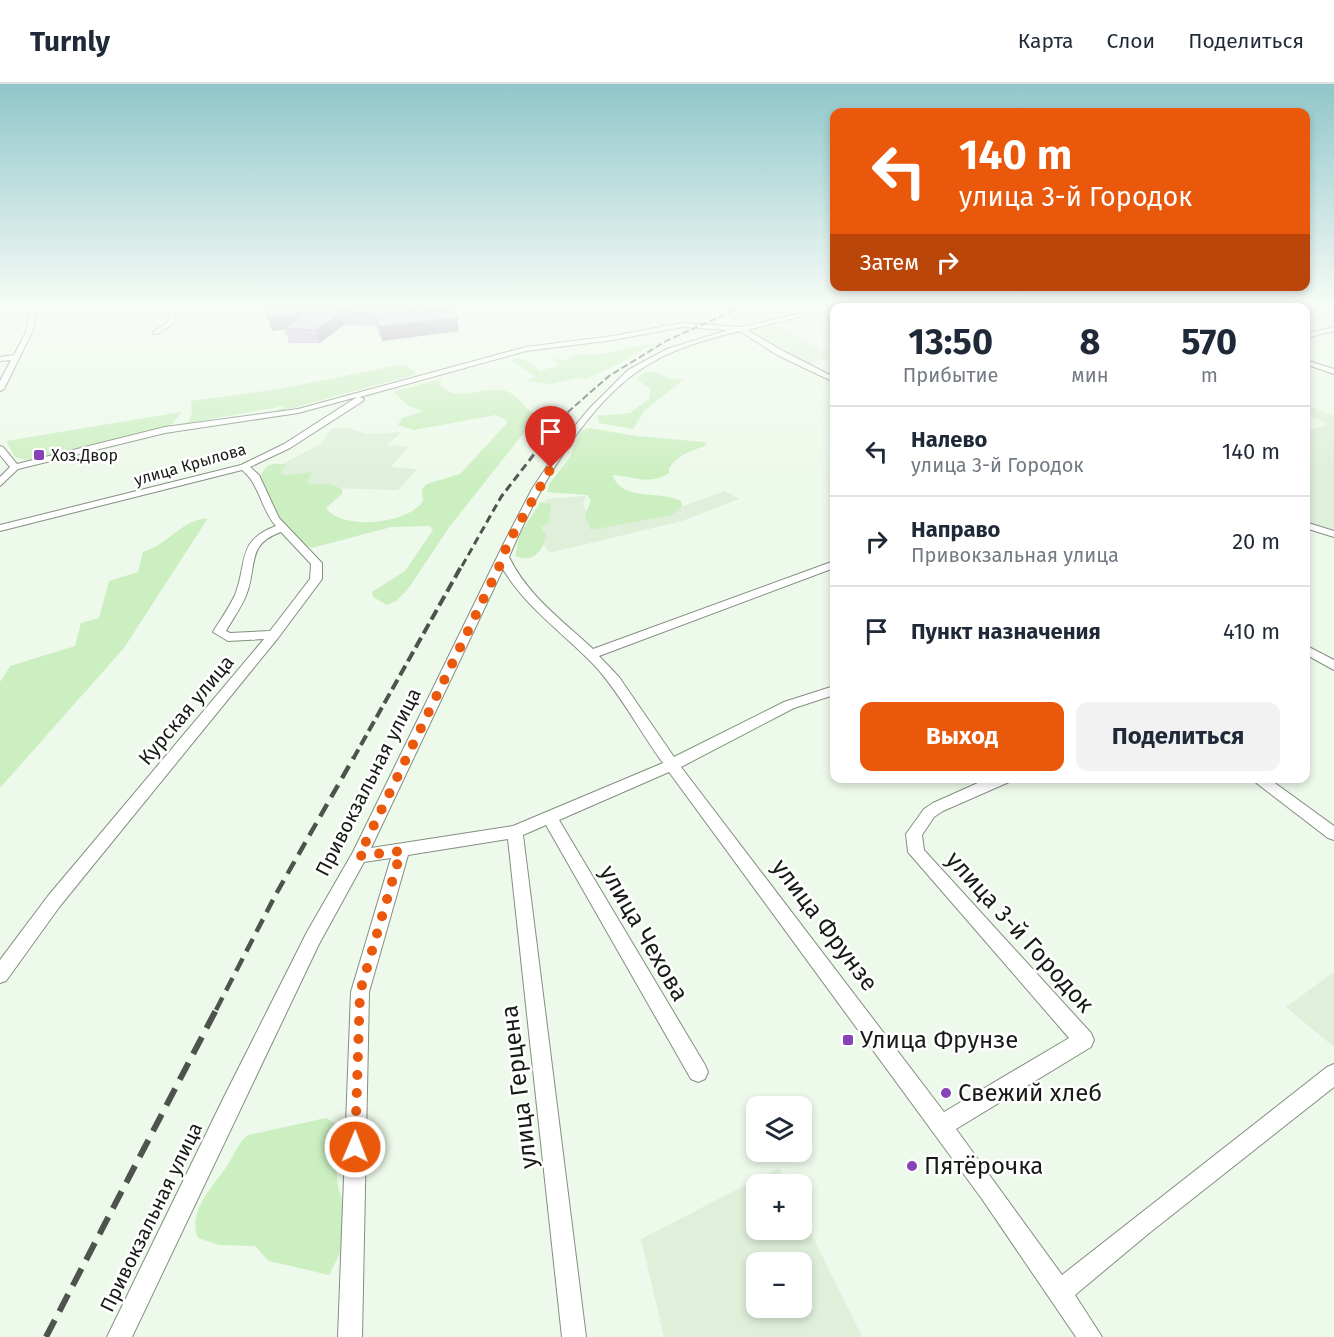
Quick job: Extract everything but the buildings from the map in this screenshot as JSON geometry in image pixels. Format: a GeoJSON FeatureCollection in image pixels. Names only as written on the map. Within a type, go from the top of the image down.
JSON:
{"type":"FeatureCollection","features":[{"type":"Feature","properties":{"kind":"street"},"geometry":{"type":"LineString","coordinates":[[0,389],[12,364]]}},
{"type":"Feature","properties":{"kind":"street"},"geometry":{"type":"LineString","coordinates":[[0,483],[15,467],[165,430],[298,411],[475,364]]}},
{"type":"Feature","properties":{"kind":"street","name":"Привокзальная улица"},"geometry":{"type":"LineString","coordinates":[[119,1337],[313,938],[359,856],[503,563],[508,543],[551,468],[596,405],[645,364]]}},
{"type":"Feature","properties":{"kind":"street"},"geometry":{"type":"LineString","coordinates":[[802,364],[830,378]]}},
{"type":"Feature","properties":{"kind":"street"},"geometry":{"type":"LineString","coordinates":[[1312,364],[1334,372]]}},
{"type":"Feature","properties":{"kind":"street","name":"улица Крылова"},"geometry":{"type":"LineString","coordinates":[[0,528],[244,467],[266,457],[372,391]]}},
{"type":"Feature","properties":{"kind":"street"},"geometry":{"type":"LineString","coordinates":[[0,449],[15,467]]}},
{"type":"Feature","properties":{"kind":"street","name":"Курская улица"},"geometry":{"type":"LineString","coordinates":[[0,975],[54,901],[274,635],[316,579],[317,563],[282,528],[267,506],[254,475],[244,467]]}},
{"type":"Feature","properties":{"kind":"street"},"geometry":{"type":"LineString","coordinates":[[1310,527],[1334,534]]}},
{"type":"Feature","properties":{"kind":"street"},"geometry":{"type":"LineString","coordinates":[[274,635],[228,637],[219,632],[242,591],[251,546],[261,535],[282,528]]}},
{"type":"Feature","properties":{"kind":"street","name":"улица Фрунзе"},"geometry":{"type":"LineString","coordinates":[[503,563],[517,582],[592,654],[613,678],[672,765],[941,1126],[1090,1337]]}},
{"type":"Feature","properties":{"kind":"street"},"geometry":{"type":"LineString","coordinates":[[592,654],[830,565]]}},
{"type":"Feature","properties":{"kind":"street"},"geometry":{"type":"LineString","coordinates":[[1310,652],[1334,666]]}},
{"type":"Feature","properties":{"kind":"street"},"geometry":{"type":"LineString","coordinates":[[359,856],[515,832],[672,765],[789,705],[830,691]]}},
{"type":"Feature","properties":{"kind":"street","name":"улица 3-й Городок"},"geometry":{"type":"LineString","coordinates":[[941,1126],[1084,1040],[916,852],[914,834],[929,813],[993,783]]}},
{"type":"Feature","properties":{"kind":"street"},"geometry":{"type":"LineString","coordinates":[[1264,783],[1334,834]]}},
{"type":"Feature","properties":{"kind":"street","name":"улица Чехова"},"geometry":{"type":"LineString","coordinates":[[550,818],[698,1072]]}},
{"type":"Feature","properties":{"kind":"street","name":"улица Герцена"},"geometry":{"type":"LineString","coordinates":[[515,832],[574,1337]]}},
{"type":"Feature","properties":{"kind":"street"},"geometry":{"type":"LineString","coordinates":[[350,1337],[360,992],[401,851]]}},
{"type":"Feature","properties":{"kind":"street"},"geometry":{"type":"LineString","coordinates":[[1060,1292],[1140,1226],[1334,1074]]}},
{"type":"Feature","properties":{"kind":"shaded area"},"geometry":{"type":"Polygon","coordinates":[[[1310,406],[1334,416],[1334,533],[1310,528],[1310,430],[1328,424],[1310,416],[1310,406]]]}},
{"type":"Feature","properties":{"kind":"shaded area"},"geometry":{"type":"Polygon","coordinates":[[[332,428],[347,428],[367,434],[402,432],[387,445],[409,447],[391,467],[417,469],[398,490],[302,487],[268,472],[322,443],[332,428]]]}},
{"type":"Feature","properties":{"kind":"shaded area"},"geometry":{"type":"Polygon","coordinates":[[[725,491],[739,499],[682,521],[549,553],[535,529],[546,499],[586,496],[583,504],[593,528],[670,511],[725,491]]]}},
{"type":"Feature","properties":{"kind":"shaded area"},"geometry":{"type":"Polygon","coordinates":[[[1334,972],[1334,1047],[1286,1007],[1334,972]]]}},
{"type":"Feature","properties":{"kind":"shaded area"},"geometry":{"type":"Polygon","coordinates":[[[779,1168],[782,1174],[767,1174],[779,1168]]]}},
{"type":"Feature","properties":{"kind":"shaded area"},"geometry":{"type":"Polygon","coordinates":[[[746,1185],[746,1240],[812,1240],[812,1235],[862,1337],[664,1337],[641,1239],[746,1185]]]}},
{"type":"Feature","properties":{"kind":"green space"},"geometry":{"type":"Polygon","coordinates":[[[402,364],[417,374],[274,413],[285,406],[188,423],[192,414],[191,401],[279,389],[402,364]]]}},
{"type":"Feature","properties":{"kind":"green space"},"geometry":{"type":"Polygon","coordinates":[[[517,364],[532,364],[540,371],[561,365],[618,364],[586,379],[575,378],[552,384],[526,381],[536,377],[517,364]]]}},
{"type":"Feature","properties":{"kind":"green space"},"geometry":{"type":"Polygon","coordinates":[[[650,371],[658,372],[669,379],[684,379],[644,411],[633,429],[599,423],[597,416],[630,413],[650,398],[650,388],[637,380],[640,375],[650,371]]]}},
{"type":"Feature","properties":{"kind":"green space"},"geometry":{"type":"Polygon","coordinates":[[[440,379],[442,382],[439,384],[453,393],[506,391],[514,395],[534,414],[534,420],[450,526],[408,589],[396,601],[387,605],[373,597],[372,592],[405,571],[433,530],[430,526],[391,527],[312,548],[293,536],[286,527],[274,507],[261,476],[268,466],[274,464],[287,465],[280,473],[285,476],[312,472],[307,481],[310,484],[330,484],[342,489],[342,494],[326,508],[334,515],[346,520],[375,522],[404,515],[423,501],[422,489],[427,484],[460,474],[507,423],[506,420],[496,415],[414,430],[398,425],[402,418],[423,411],[408,406],[394,392],[440,379]]]}},
{"type":"Feature","properties":{"kind":"green space"},"geometry":{"type":"Polygon","coordinates":[[[181,412],[171,426],[27,460],[15,457],[6,441],[181,412]]]}},
{"type":"Feature","properties":{"kind":"green space"},"geometry":{"type":"Polygon","coordinates":[[[590,428],[637,436],[704,442],[707,445],[681,456],[669,469],[669,473],[662,477],[648,480],[612,475],[624,489],[672,498],[681,501],[682,506],[672,515],[591,530],[585,515],[591,500],[587,495],[547,492],[550,483],[570,457],[582,430],[590,428]]]}},
{"type":"Feature","properties":{"kind":"green space"},"geometry":{"type":"Polygon","coordinates":[[[541,502],[551,504],[548,524],[540,526],[546,535],[540,551],[527,558],[515,556],[520,533],[541,502]]]}},
{"type":"Feature","properties":{"kind":"green space"},"geometry":{"type":"Polygon","coordinates":[[[208,518],[124,648],[0,788],[0,682],[10,666],[75,646],[81,623],[99,618],[109,581],[138,572],[143,552],[153,548],[190,523],[208,518]]]}},
{"type":"Feature","properties":{"kind":"green space"},"geometry":{"type":"Polygon","coordinates":[[[326,1118],[334,1123],[339,1142],[336,1164],[338,1187],[345,1209],[343,1247],[329,1275],[269,1261],[255,1246],[220,1245],[198,1238],[196,1218],[203,1200],[244,1138],[248,1135],[326,1118]]]}},
{"type":"Feature","properties":{"kind":"railway"},"geometry":{"type":"LineString","coordinates":[[560,419],[609,376],[628,364]]}},
{"type":"Feature","properties":{"kind":"railway"},"geometry":{"type":"LineString","coordinates":[[462,566],[501,497],[562,418]]}},
{"type":"Feature","properties":{"kind":"railway"},"geometry":{"type":"LineString","coordinates":[[353,759],[462,565]]}},
{"type":"Feature","properties":{"kind":"railway"},"geometry":{"type":"LineString","coordinates":[[216,1010],[276,894],[354,757]]}},
{"type":"Feature","properties":{"kind":"railway"},"geometry":{"type":"LineString","coordinates":[[46,1337],[217,1008]]}},
{"type":"Feature","properties":{"kind":"place","name":"Хоз.Двор"},"geometry":{"type":"Point","coordinates":[39,455]}},
{"type":"Feature","properties":{"kind":"place","name":"Улица Фрунзе"},"geometry":{"type":"Point","coordinates":[848,1040]}},
{"type":"Feature","properties":{"kind":"place","name":"Свежий хлеб"},"geometry":{"type":"Point","coordinates":[946,1093]}},
{"type":"Feature","properties":{"kind":"place","name":"Пятёрочка"},"geometry":{"type":"Point","coordinates":[912,1166]}},
{"type":"Feature","properties":{"kind":"route"},"geometry":{"type":"LineString","coordinates":[[355,1147],[360,992],[401,851],[359,856],[499,567],[508,543],[551,468]]}}]}
